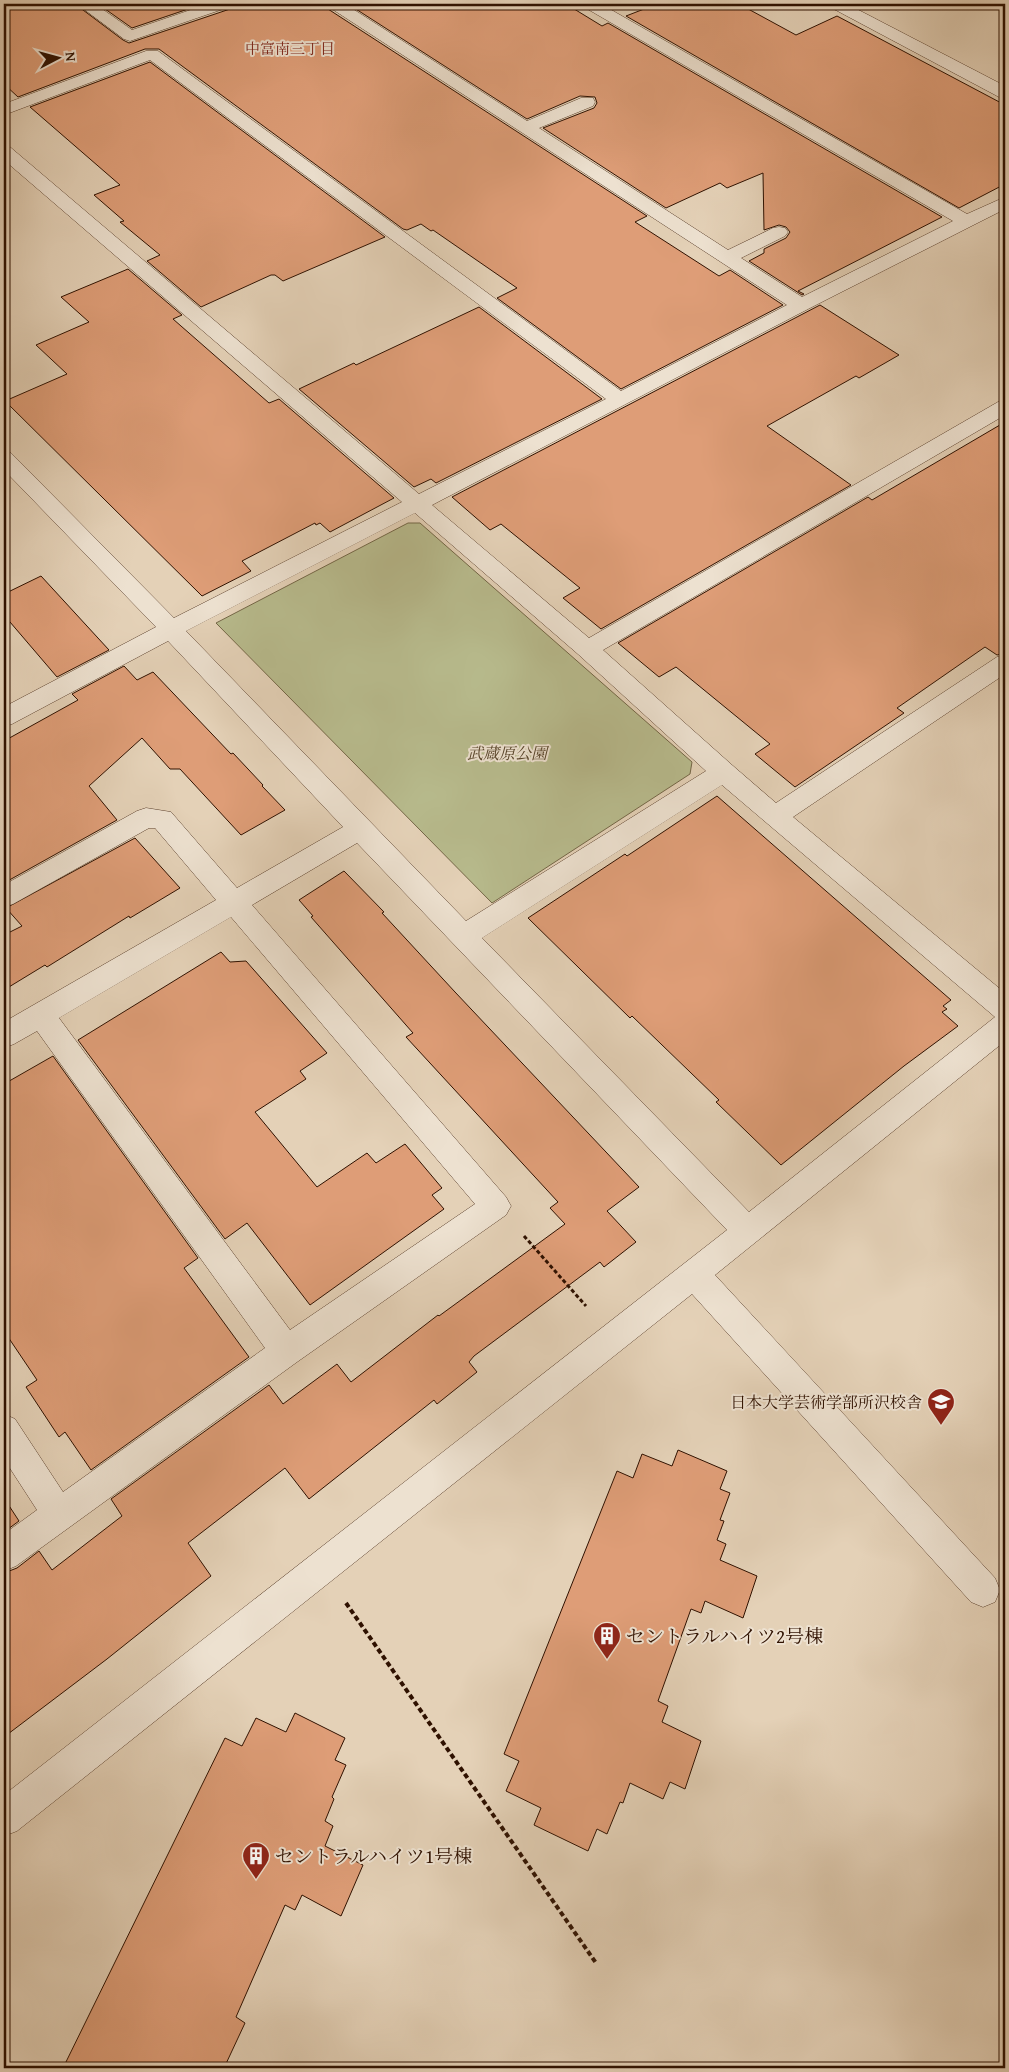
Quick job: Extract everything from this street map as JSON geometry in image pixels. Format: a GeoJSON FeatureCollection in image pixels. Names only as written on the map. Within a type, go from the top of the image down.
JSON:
{"type":"FeatureCollection","features":[{"type":"Feature","properties":{"kind":"street"},"geometry":{"type":"LineString","coordinates":[[85,4],[130,36],[223,4]]}},
{"type":"Feature","properties":{"kind":"street"},"geometry":{"type":"LineString","coordinates":[[335,4],[801,304]]}},
{"type":"Feature","properties":{"kind":"street"},"geometry":{"type":"LineString","coordinates":[[590,4],[967,222]]}},
{"type":"Feature","properties":{"kind":"street"},"geometry":{"type":"LineString","coordinates":[[836,4],[1005,93]]}},
{"type":"Feature","properties":{"kind":"street"},"geometry":{"type":"LineString","coordinates":[[4,110],[152,54],[620,400]]}},
{"type":"Feature","properties":{"kind":"street"},"geometry":{"type":"LineString","coordinates":[[526,127],[587,102]]}},
{"type":"Feature","properties":{"kind":"street"},"geometry":{"type":"LineString","coordinates":[[4,151],[587,649],[723,772],[1005,1009]]}},
{"type":"Feature","properties":{"kind":"street"},"geometry":{"type":"LineString","coordinates":[[4,718],[171,629],[620,400],[801,304],[1005,202]]}},
{"type":"Feature","properties":{"kind":"street"},"geometry":{"type":"LineString","coordinates":[[728,257],[779,232]]}},
{"type":"Feature","properties":{"kind":"street"},"geometry":{"type":"LineString","coordinates":[[587,649],[1005,406]]}},
{"type":"Feature","properties":{"kind":"street"},"geometry":{"type":"LineString","coordinates":[[4,458],[171,629],[360,829],[747,1230]]}},
{"type":"Feature","properties":{"kind":"street"},"geometry":{"type":"LineString","coordinates":[[775,816],[1005,663]]}},
{"type":"Feature","properties":{"kind":"street"},"geometry":{"type":"LineString","coordinates":[[464,936],[723,772]]}},
{"type":"Feature","properties":{"kind":"street"},"geometry":{"type":"LineString","coordinates":[[4,897],[146,818],[162,819],[496,1206],[286,1351],[4,1554]]}},
{"type":"Feature","properties":{"kind":"street"},"geometry":{"type":"LineString","coordinates":[[4,1036],[360,829]]}},
{"type":"Feature","properties":{"kind":"street"},"geometry":{"type":"LineString","coordinates":[[41,1015],[286,1351]]}},
{"type":"Feature","properties":{"kind":"street"},"geometry":{"type":"LineString","coordinates":[[4,1818],[694,1274],[1005,1025]]}},
{"type":"Feature","properties":{"kind":"street"},"geometry":{"type":"LineString","coordinates":[[694,1274],[983,1590]]}},
{"type":"Feature","properties":{"kind":"street"},"geometry":{"type":"LineString","coordinates":[[4,1430],[58,1514]]}},
{"type":"Feature","properties":{"kind":"path"},"geometry":{"type":"LineString","coordinates":[[496,1206],[614,1337]]}},
{"type":"Feature","properties":{"kind":"path"},"geometry":{"type":"LineString","coordinates":[[320,1569],[350,1609],[596,1963]]}},
{"type":"Feature","properties":{"kind":"green space","name":"武蔵原公園"},"geometry":{"type":"Polygon","coordinates":[[[408,523],[420,523],[692,762],[690,774],[492,903],[216,623],[408,523]]]}},
{"type":"Feature","properties":{"kind":"building"},"geometry":{"type":"Polygon","coordinates":[[[4,4],[75,4],[129,43],[230,9],[233,4],[325,4],[328,9],[647,216],[635,222],[719,276],[730,270],[783,305],[621,389],[497,298],[517,288],[433,230],[431,231],[421,224],[407,230],[403,229],[159,49],[145,49],[18,97],[4,84],[4,4]]]}},
{"type":"Feature","properties":{"kind":"building"},"geometry":{"type":"Polygon","coordinates":[[[98,4],[203,4],[132,28],[98,4]]]}},
{"type":"Feature","properties":{"kind":"building"},"geometry":{"type":"Polygon","coordinates":[[[348,4],[566,4],[602,26],[608,23],[942,217],[798,291],[804,294],[802,295],[749,261],[764,253],[764,249],[786,238],[790,232],[786,227],[779,225],[764,230],[763,173],[727,188],[720,183],[666,208],[543,128],[594,108],[597,103],[595,97],[580,96],[527,119],[348,4]]]}},
{"type":"Feature","properties":{"kind":"building"},"geometry":{"type":"Polygon","coordinates":[[[657,4],[739,4],[796,35],[837,16],[1005,105],[1005,184],[959,208],[626,16],[657,4]]]}},
{"type":"Feature","properties":{"kind":"building"},"geometry":{"type":"Polygon","coordinates":[[[150,62],[385,237],[283,281],[275,275],[271,275],[201,307],[147,261],[160,255],[120,222],[124,221],[94,195],[120,185],[30,107],[150,62]]]}},
{"type":"Feature","properties":{"kind":"building"},"geometry":{"type":"Polygon","coordinates":[[[128,269],[182,315],[173,319],[269,403],[279,399],[394,498],[330,532],[320,523],[316,525],[315,523],[242,561],[251,571],[202,596],[5,401],[67,374],[36,345],[89,322],[61,297],[128,269]]]}},
{"type":"Feature","properties":{"kind":"building"},"geometry":{"type":"Polygon","coordinates":[[[820,305],[899,355],[859,378],[856,376],[767,426],[851,485],[601,629],[563,598],[580,588],[501,524],[490,530],[452,497],[820,305]]]}},
{"type":"Feature","properties":{"kind":"building"},"geometry":{"type":"Polygon","coordinates":[[[479,307],[602,399],[436,483],[431,479],[414,487],[299,389],[354,363],[356,365],[479,307]]]}},
{"type":"Feature","properties":{"kind":"building"},"geometry":{"type":"Polygon","coordinates":[[[1005,422],[1005,653],[997,655],[985,647],[897,708],[904,713],[795,787],[755,754],[770,744],[676,667],[659,677],[618,643],[868,497],[872,500],[1005,422]]]}},
{"type":"Feature","properties":{"kind":"building"},"geometry":{"type":"Polygon","coordinates":[[[41,576],[109,650],[57,677],[4,615],[4,594],[41,576]]]}},
{"type":"Feature","properties":{"kind":"building"},"geometry":{"type":"Polygon","coordinates":[[[124,666],[137,680],[153,672],[231,754],[233,753],[285,810],[241,835],[180,769],[170,769],[142,738],[89,786],[117,820],[4,883],[4,741],[78,700],[72,694],[124,666]]]}},
{"type":"Feature","properties":{"kind":"building"},"geometry":{"type":"Polygon","coordinates":[[[717,796],[951,1000],[943,1006],[947,1009],[942,1012],[958,1026],[904,1066],[781,1165],[716,1102],[719,1100],[632,1016],[630,1018],[528,918],[625,854],[627,856],[717,796]]]}},
{"type":"Feature","properties":{"kind":"building"},"geometry":{"type":"Polygon","coordinates":[[[135,838],[180,888],[130,918],[129,916],[47,967],[45,965],[4,990],[4,935],[22,926],[6,908],[135,838]]]}},
{"type":"Feature","properties":{"kind":"building"},"geometry":{"type":"Polygon","coordinates":[[[344,871],[639,1187],[607,1211],[636,1242],[604,1267],[600,1262],[474,1356],[469,1362],[477,1372],[437,1404],[434,1400],[309,1499],[285,1468],[188,1543],[211,1576],[107,1659],[4,1737],[4,1573],[17,1568],[39,1551],[52,1570],[122,1516],[111,1499],[269,1385],[283,1404],[337,1364],[351,1382],[438,1315],[565,1224],[550,1208],[558,1202],[406,1037],[413,1033],[311,917],[313,916],[299,900],[344,871]]]}},
{"type":"Feature","properties":{"kind":"building"},"geometry":{"type":"Polygon","coordinates":[[[221,952],[230,962],[246,961],[327,1053],[300,1071],[306,1079],[255,1112],[317,1187],[367,1153],[376,1163],[405,1144],[442,1188],[432,1195],[444,1209],[310,1305],[247,1223],[225,1239],[78,1040],[221,952]]]}},
{"type":"Feature","properties":{"kind":"building"},"geometry":{"type":"Polygon","coordinates":[[[53,1056],[198,1258],[184,1268],[249,1357],[91,1470],[65,1432],[59,1437],[26,1387],[37,1380],[4,1331],[4,1084],[53,1056]]]}},
{"type":"Feature","properties":{"kind":"building","name":"セントラルハイツ2号棟"},"geometry":{"type":"Polygon","coordinates":[[[678,1450],[727,1471],[720,1489],[730,1493],[720,1520],[724,1521],[717,1540],[726,1544],[720,1560],[757,1576],[743,1618],[705,1601],[701,1613],[691,1609],[658,1701],[668,1706],[662,1722],[701,1741],[685,1789],[670,1782],[663,1799],[630,1783],[623,1803],[620,1802],[607,1834],[597,1829],[588,1851],[534,1825],[541,1808],[506,1791],[519,1761],[504,1754],[617,1471],[633,1478],[642,1454],[672,1466],[678,1450]]]}},
{"type":"Feature","properties":{"kind":"building"},"geometry":{"type":"Polygon","coordinates":[[[4,1498],[19,1521],[4,1532],[4,1498]]]}},
{"type":"Feature","properties":{"kind":"building","name":"セントラルハイツ1号棟"},"geometry":{"type":"Polygon","coordinates":[[[295,1713],[345,1738],[335,1760],[346,1765],[332,1797],[334,1799],[325,1821],[333,1826],[325,1846],[363,1865],[341,1916],[302,1895],[295,1910],[285,1905],[236,2017],[245,2023],[224,2068],[63,2068],[225,1738],[242,1746],[256,1718],[286,1732],[295,1713]]]}},
{"type":"Feature","properties":{"kind":"place","name":"日本大学芸術学部所沢校舎"},"geometry":{"type":"Point","coordinates":[941,1426]}},
{"type":"Feature","properties":{"kind":"place","name":"セントラルハイツ2号棟"},"geometry":{"type":"Point","coordinates":[607,1660]}},
{"type":"Feature","properties":{"kind":"place","name":"セントラルハイツ1号棟"},"geometry":{"type":"Point","coordinates":[256,1880]}},
{"type":"Feature","properties":{"kind":"district","name":"中富南三丁目"},"geometry":{"type":"Point","coordinates":[290,48]}}]}
